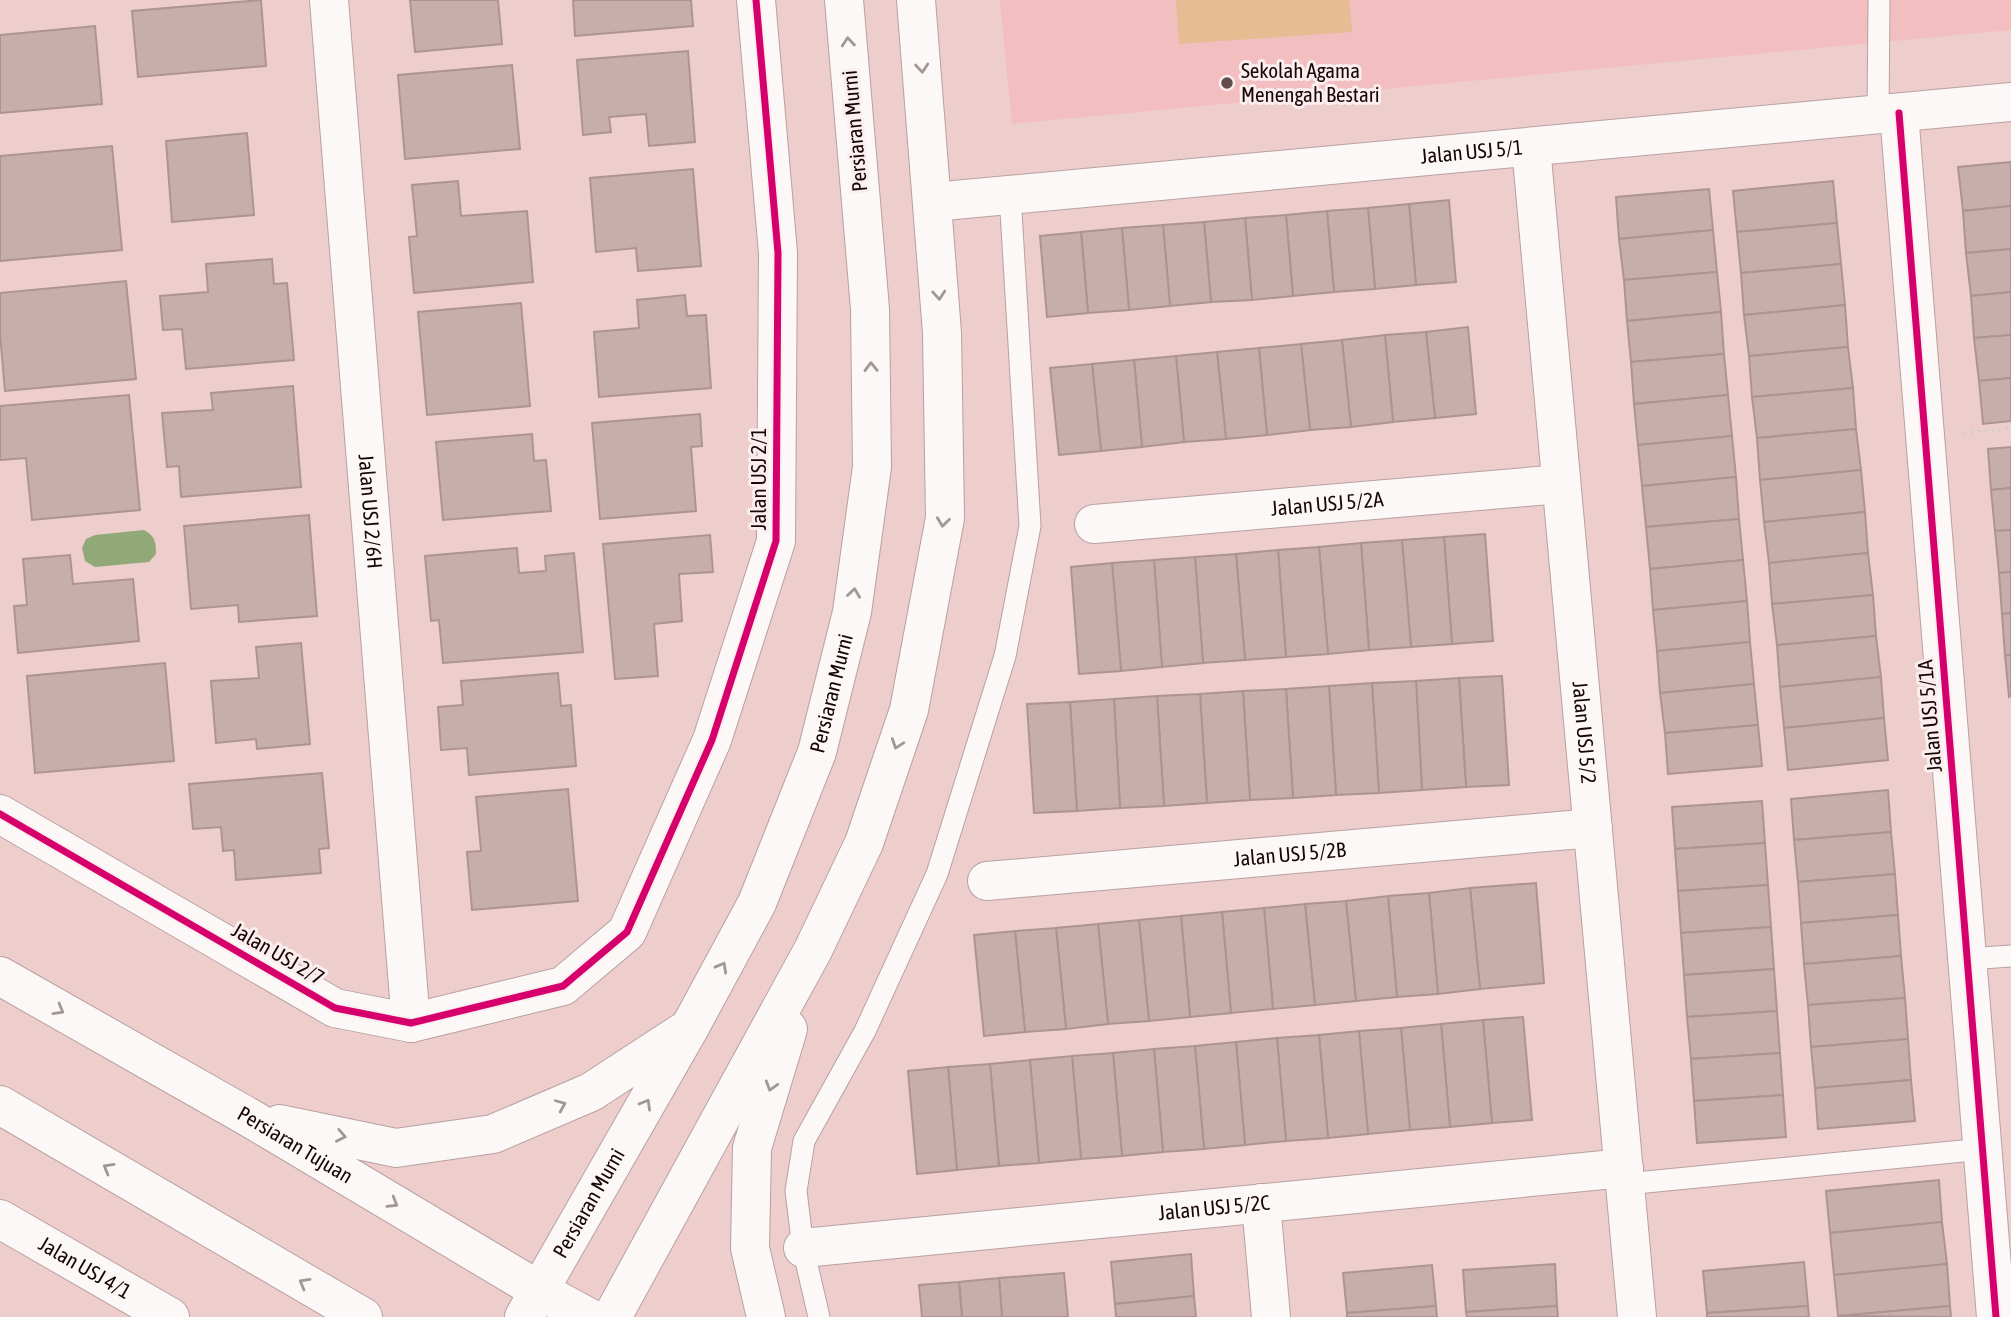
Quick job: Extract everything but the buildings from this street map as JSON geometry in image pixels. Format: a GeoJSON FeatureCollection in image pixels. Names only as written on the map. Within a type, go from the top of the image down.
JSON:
{"type":"FeatureCollection","features":[{"type":"Feature","properties":{"kind":"street","name":"Jalan USJ 2/6H"},"geometry":{"type":"LineString","coordinates":[[329,0],[411,1023]]}},
{"type":"Feature","properties":{"kind":"street","name":"Jalan USJ 2/1"},"geometry":{"type":"LineString","coordinates":[[563,986],[626,932],[712,740],[776,541],[778,253],[757,0]]}},
{"type":"Feature","properties":{"kind":"street","name":"Persiaran Murni"},"geometry":{"type":"LineString","coordinates":[[532,1304],[757,904],[817,752],[852,612],[872,467],[870,309],[844,0]]}},
{"type":"Feature","properties":{"kind":"street"},"geometry":{"type":"LineString","coordinates":[[612,1317],[813,950],[864,843],[909,710],[945,518],[942,333],[916,0]]}},
{"type":"Feature","properties":{"kind":"street","name":"Jalan USJ 5/1"},"geometry":{"type":"LineString","coordinates":[[933,202],[2011,102]]}},
{"type":"Feature","properties":{"kind":"street","name":"Jalan USJ 5/1A"},"geometry":{"type":"LineString","coordinates":[[1888,114],[1925,437],[1996,1317]]}},
{"type":"Feature","properties":{"kind":"street","name":"Jalan USJ 5/2"},"geometry":{"type":"LineString","coordinates":[[1531,147],[1637,1317]]}},
{"type":"Feature","properties":{"kind":"street","name":"Jalan USJ 5/2A"},"geometry":{"type":"LineString","coordinates":[[1094,524],[1561,484]]}},
{"type":"Feature","properties":{"kind":"street","name":"Jalan USJ 2/7"},"geometry":{"type":"LineString","coordinates":[[0,814],[335,1008],[411,1023],[563,986]]}},
{"type":"Feature","properties":{"kind":"street","name":"Jalan USJ 5/2B"},"geometry":{"type":"LineString","coordinates":[[988,881],[1593,828]]}},
{"type":"Feature","properties":{"kind":"street"},"geometry":{"type":"LineString","coordinates":[[766,1317],[750,1248],[752,1148],[813,950]]}},
{"type":"Feature","properties":{"kind":"street","name":"Persiaran Tujuan"},"geometry":{"type":"LineString","coordinates":[[0,976],[250,1118],[532,1304],[588,1317]]}},
{"type":"Feature","properties":{"kind":"street"},"geometry":{"type":"LineString","coordinates":[[250,1118],[396,1147],[493,1134],[592,1092],[690,1027]]}},
{"type":"Feature","properties":{"kind":"street"},"geometry":{"type":"LineString","coordinates":[[0,1105],[363,1317]]}},
{"type":"Feature","properties":{"kind":"street","name":"Jalan USJ 5/2C"},"geometry":{"type":"LineString","coordinates":[[803,1248],[1261,1203],[1625,1176]]}},
{"type":"Feature","properties":{"kind":"street"},"geometry":{"type":"LineString","coordinates":[[1261,1203],[1271,1317]]}},
{"type":"Feature","properties":{"kind":"street","name":"Jalan USJ 4/1"},"geometry":{"type":"LineString","coordinates":[[0,1219],[168,1317]]}},
{"type":"Feature","properties":{"kind":"lane"},"geometry":{"type":"LineString","coordinates":[[1879,0],[1888,114]]}},
{"type":"Feature","properties":{"kind":"lane"},"geometry":{"type":"LineString","coordinates":[[819,1317],[803,1248],[796,1191],[804,1141],[865,1031],[937,874],[1005,656],[1030,526],[1010,195]]}},
{"type":"Feature","properties":{"kind":"lane"},"geometry":{"type":"LineString","coordinates":[[1968,960],[2011,956]]}},
{"type":"Feature","properties":{"kind":"lane"},"geometry":{"type":"LineString","coordinates":[[1625,1176],[1983,1149]]}},
{"type":"Feature","properties":{"kind":"path"},"geometry":{"type":"LineString","coordinates":[[1925,437],[2011,428]]}},
{"type":"Feature","properties":{"kind":"shaded area","name":"Sekolah Agama Menengah Bestari"},"geometry":{"type":"Polygon","coordinates":[[[1000,0],[2011,0],[2011,30],[1012,124],[1000,0]]]}},
{"type":"Feature","properties":{"kind":"shaded area"},"geometry":{"type":"Polygon","coordinates":[[[1176,0],[1349,0],[1352,32],[1179,44],[1176,0]]]}},
{"type":"Feature","properties":{"kind":"shaded area"},"geometry":{"type":"Polygon","coordinates":[[[144,530],[153,537],[156,546],[156,554],[149,562],[95,567],[85,561],[82,548],[86,539],[95,535],[144,530]]]}},
{"type":"Feature","properties":{"kind":"cycle path"},"geometry":{"type":"LineString","coordinates":[[0,814],[335,1008],[411,1023],[563,986],[627,932],[712,740],[776,541],[778,253],[756,0]]}},
{"type":"Feature","properties":{"kind":"cycle path"},"geometry":{"type":"LineString","coordinates":[[1899,113],[1996,1317]]}},
{"type":"Feature","properties":{"kind":"place","name":"Sekolah Agama Menengah Bestari"},"geometry":{"type":"Point","coordinates":[1227,83]}}]}
